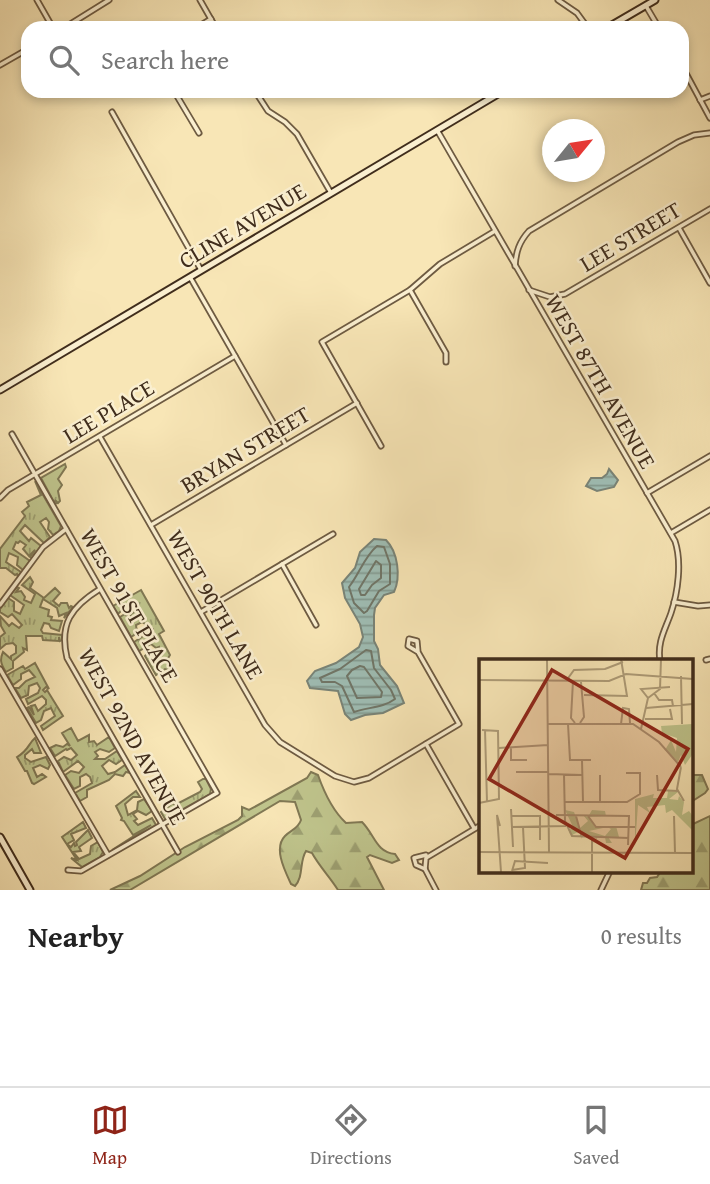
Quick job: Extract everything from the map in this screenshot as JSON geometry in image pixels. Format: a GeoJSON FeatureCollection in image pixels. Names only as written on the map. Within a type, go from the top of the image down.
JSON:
{"type":"FeatureCollection","features":[{"type":"Feature","properties":{"kind":"street"},"geometry":{"type":"LineString","coordinates":[[37,0],[49,21]]}},
{"type":"Feature","properties":{"kind":"street"},"geometry":{"type":"LineString","coordinates":[[75,21],[109,0]]}},
{"type":"Feature","properties":{"kind":"street"},"geometry":{"type":"LineString","coordinates":[[200,0],[211,19],[208,21]]}},
{"type":"Feature","properties":{"kind":"street"},"geometry":{"type":"LineString","coordinates":[[558,0],[577,13],[583,21]]}},
{"type":"Feature","properties":{"kind":"street"},"geometry":{"type":"LineString","coordinates":[[617,21],[644,3],[655,0]]}},
{"type":"Feature","properties":{"kind":"street"},"geometry":{"type":"LineString","coordinates":[[644,3],[655,21]]}},
{"type":"Feature","properties":{"kind":"street"},"geometry":{"type":"LineString","coordinates":[[0,65],[21,53]]}},
{"type":"Feature","properties":{"kind":"street"},"geometry":{"type":"LineString","coordinates":[[689,79],[710,118]]}},
{"type":"Feature","properties":{"kind":"street"},"geometry":{"type":"LineString","coordinates":[[700,100],[710,96]]}},
{"type":"Feature","properties":{"kind":"street"},"geometry":{"type":"LineString","coordinates":[[178,98],[198,133]]}},
{"type":"Feature","properties":{"kind":"street"},"geometry":{"type":"LineString","coordinates":[[260,98],[268,111],[293,128],[331,193]]}},
{"type":"Feature","properties":{"kind":"street","name":"CLINE AVENUE"},"geometry":{"type":"LineString","coordinates":[[0,390],[491,98]]}},
{"type":"Feature","properties":{"kind":"street"},"geometry":{"type":"LineString","coordinates":[[111,112],[201,270]]}},
{"type":"Feature","properties":{"kind":"street","name":"WEST 87TH AVENUE"},"geometry":{"type":"LineString","coordinates":[[437,131],[671,533],[678,557],[674,602],[658,647],[660,659]]}},
{"type":"Feature","properties":{"kind":"street"},"geometry":{"type":"LineString","coordinates":[[515,266],[521,240],[529,231],[685,138],[710,134]]}},
{"type":"Feature","properties":{"kind":"street","name":"LEE STREET"},"geometry":{"type":"LineString","coordinates":[[528,289],[550,297],[565,294],[710,209]]}},
{"type":"Feature","properties":{"kind":"street"},"geometry":{"type":"LineString","coordinates":[[679,228],[710,283]]}},
{"type":"Feature","properties":{"kind":"street"},"geometry":{"type":"LineString","coordinates":[[381,446],[322,342],[410,290],[440,264],[495,232]]}},
{"type":"Feature","properties":{"kind":"street"},"geometry":{"type":"LineString","coordinates":[[190,277],[286,445]]}},
{"type":"Feature","properties":{"kind":"street"},"geometry":{"type":"LineString","coordinates":[[410,290],[446,353],[446,362]]}},
{"type":"Feature","properties":{"kind":"street","name":"LEE PLACE"},"geometry":{"type":"LineString","coordinates":[[0,498],[8,490],[235,356]]}},
{"type":"Feature","properties":{"kind":"street","name":"BRYAN STREET"},"geometry":{"type":"LineString","coordinates":[[151,525],[357,403]]}},
{"type":"Feature","properties":{"kind":"street","name":"WEST 91ST PLACE"},"geometry":{"type":"LineString","coordinates":[[12,434],[217,793],[162,825]]}},
{"type":"Feature","properties":{"kind":"street","name":"WEST 90TH LANE"},"geometry":{"type":"LineString","coordinates":[[100,437],[272,735],[344,780],[359,782],[426,744]]}},
{"type":"Feature","properties":{"kind":"street"},"geometry":{"type":"LineString","coordinates":[[647,493],[710,456]]}},
{"type":"Feature","properties":{"kind":"street"},"geometry":{"type":"LineString","coordinates":[[671,533],[710,509]]}},
{"type":"Feature","properties":{"kind":"street"},"geometry":{"type":"LineString","coordinates":[[0,605],[43,547],[66,529]]}},
{"type":"Feature","properties":{"kind":"street"},"geometry":{"type":"LineString","coordinates":[[201,612],[332,534]]}},
{"type":"Feature","properties":{"kind":"street"},"geometry":{"type":"LineString","coordinates":[[282,564],[316,625]]}},
{"type":"Feature","properties":{"kind":"street","name":"WEST 92ND AVENUE"},"geometry":{"type":"LineString","coordinates":[[100,589],[78,604],[67,622],[64,635],[67,658],[178,852]]}},
{"type":"Feature","properties":{"kind":"street"},"geometry":{"type":"LineString","coordinates":[[674,602],[710,605]]}},
{"type":"Feature","properties":{"kind":"street"},"geometry":{"type":"LineString","coordinates":[[418,652],[459,724],[426,744],[474,828]]}},
{"type":"Feature","properties":{"kind":"street"},"geometry":{"type":"LineString","coordinates":[[1,672],[108,855]]}},
{"type":"Feature","properties":{"kind":"street"},"geometry":{"type":"LineString","coordinates":[[68,870],[81,871],[162,825]]}},
{"type":"Feature","properties":{"kind":"street"},"geometry":{"type":"LineString","coordinates":[[425,869],[414,861],[416,856],[428,855],[479,826]]}},
{"type":"Feature","properties":{"kind":"street"},"geometry":{"type":"LineString","coordinates":[[0,837],[30,890]]}},
{"type":"Feature","properties":{"kind":"street"},"geometry":{"type":"LineString","coordinates":[[428,855],[424,863],[425,869],[436,890]]}},
{"type":"Feature","properties":{"kind":"street"},"geometry":{"type":"LineString","coordinates":[[601,890],[610,872]]}},
{"type":"Feature","properties":{"kind":"green space"},"geometry":{"type":"Polygon","coordinates":[[[65,464],[66,467],[58,479],[62,485],[58,491],[60,501],[58,503],[55,500],[55,504],[41,478],[65,464]]]}},
{"type":"Feature","properties":{"kind":"green space"},"geometry":{"type":"Polygon","coordinates":[[[35,481],[61,526],[53,535],[48,529],[49,522],[46,518],[40,522],[50,537],[44,543],[25,525],[20,531],[29,541],[31,538],[41,546],[32,558],[30,557],[35,550],[29,556],[23,549],[26,545],[20,541],[16,542],[13,549],[30,561],[23,570],[17,565],[18,557],[9,553],[6,562],[21,572],[18,577],[6,568],[0,568],[0,549],[25,516],[22,512],[29,506],[27,502],[41,495],[35,481]]]}},
{"type":"Feature","properties":{"kind":"green space"},"geometry":{"type":"Polygon","coordinates":[[[30,577],[33,582],[30,588],[44,598],[55,588],[60,593],[53,601],[59,606],[61,603],[67,603],[69,608],[73,607],[64,618],[66,613],[59,616],[57,608],[43,599],[40,607],[49,610],[48,616],[52,617],[51,620],[62,621],[59,631],[44,623],[41,630],[43,633],[62,635],[62,640],[60,641],[59,637],[59,641],[43,640],[42,636],[26,636],[27,650],[23,648],[24,652],[13,661],[13,668],[6,672],[2,664],[2,654],[3,652],[11,659],[16,653],[16,646],[13,643],[6,644],[0,649],[0,637],[5,633],[0,616],[9,626],[12,623],[19,628],[22,625],[12,614],[8,617],[0,612],[0,609],[8,598],[14,602],[14,611],[20,614],[24,605],[10,595],[17,587],[19,588],[16,592],[21,591],[24,600],[31,603],[35,594],[22,585],[30,577]]]}},
{"type":"Feature","properties":{"kind":"green space"},"geometry":{"type":"Polygon","coordinates":[[[141,590],[164,631],[159,634],[170,655],[167,660],[168,670],[156,675],[145,656],[148,653],[153,659],[159,655],[159,647],[151,644],[139,651],[134,642],[145,635],[143,631],[146,629],[152,634],[153,629],[142,622],[136,625],[137,633],[131,637],[120,617],[125,614],[130,619],[131,614],[139,609],[136,604],[129,608],[127,605],[118,614],[113,606],[141,590]]]}},
{"type":"Feature","properties":{"kind":"green space"},"geometry":{"type":"Polygon","coordinates":[[[35,663],[49,689],[46,687],[43,690],[47,690],[63,716],[43,730],[41,726],[55,716],[51,708],[44,711],[41,720],[36,723],[27,708],[29,707],[34,715],[31,706],[35,705],[38,711],[46,704],[42,696],[28,704],[26,699],[38,693],[40,688],[37,683],[29,686],[28,695],[21,698],[15,688],[35,677],[29,670],[21,674],[21,679],[13,685],[7,675],[35,663]]]}},
{"type":"Feature","properties":{"kind":"green space"},"geometry":{"type":"Polygon","coordinates":[[[71,728],[78,741],[89,735],[89,742],[94,741],[97,745],[109,737],[115,748],[109,752],[100,749],[95,752],[98,756],[95,759],[105,759],[117,751],[122,760],[116,764],[109,760],[102,766],[108,774],[125,765],[130,773],[126,772],[123,776],[115,774],[109,780],[87,790],[87,797],[80,801],[75,793],[92,783],[90,777],[86,774],[80,777],[80,786],[74,789],[65,775],[71,771],[79,773],[84,767],[78,761],[63,772],[58,761],[64,757],[71,760],[77,755],[71,748],[55,756],[50,748],[56,745],[70,746],[62,733],[71,728]]]}},
{"type":"Feature","properties":{"kind":"green space"},"geometry":{"type":"Polygon","coordinates":[[[35,738],[41,753],[34,753],[32,749],[25,758],[31,762],[46,757],[50,765],[48,769],[40,765],[33,768],[37,777],[42,774],[46,777],[34,784],[17,757],[35,738]]]}},
{"type":"Feature","properties":{"kind":"green space"},"geometry":{"type":"Polygon","coordinates":[[[311,772],[318,775],[329,801],[346,823],[362,822],[380,846],[395,854],[399,860],[392,863],[370,855],[367,857],[384,890],[338,890],[312,853],[306,851],[298,882],[295,886],[291,884],[281,860],[280,847],[285,836],[301,820],[295,802],[280,801],[130,890],[110,890],[140,876],[185,847],[238,820],[242,816],[242,807],[249,810],[307,778],[311,772]]]}},
{"type":"Feature","properties":{"kind":"green space"},"geometry":{"type":"Polygon","coordinates":[[[692,775],[702,775],[708,789],[692,801],[692,775]]]}},
{"type":"Feature","properties":{"kind":"green space"},"geometry":{"type":"Polygon","coordinates":[[[206,779],[211,789],[210,794],[165,819],[161,812],[173,803],[175,805],[200,792],[202,789],[198,782],[206,779]]]}},
{"type":"Feature","properties":{"kind":"green space"},"geometry":{"type":"Polygon","coordinates":[[[136,791],[140,797],[133,797],[125,804],[128,815],[137,810],[138,802],[144,799],[152,811],[146,815],[138,811],[133,814],[137,819],[134,821],[138,825],[152,818],[156,825],[112,850],[151,825],[133,835],[121,820],[116,806],[136,791]]]}},
{"type":"Feature","properties":{"kind":"green space"},"geometry":{"type":"Polygon","coordinates":[[[710,816],[710,890],[641,890],[643,883],[657,877],[658,872],[692,872],[692,825],[710,816]]]}},
{"type":"Feature","properties":{"kind":"green space"},"geometry":{"type":"Polygon","coordinates":[[[83,822],[86,828],[71,834],[74,840],[67,844],[71,847],[74,843],[77,845],[76,842],[88,830],[92,838],[79,847],[81,851],[73,852],[79,859],[90,854],[91,846],[98,842],[103,852],[100,857],[82,867],[71,858],[77,860],[62,837],[83,822]]]}},
{"type":"Feature","properties":{"kind":"water"},"geometry":{"type":"Polygon","coordinates":[[[609,469],[618,480],[614,487],[597,491],[586,486],[591,478],[602,478],[609,469]]]}},
{"type":"Feature","properties":{"kind":"water"},"geometry":{"type":"Polygon","coordinates":[[[374,539],[386,540],[390,545],[398,572],[394,592],[384,595],[375,608],[374,641],[380,665],[397,686],[404,703],[383,713],[351,720],[345,714],[338,691],[310,688],[307,681],[315,671],[336,663],[359,647],[363,637],[360,624],[345,598],[342,583],[355,568],[360,552],[374,539]]]}}]}
